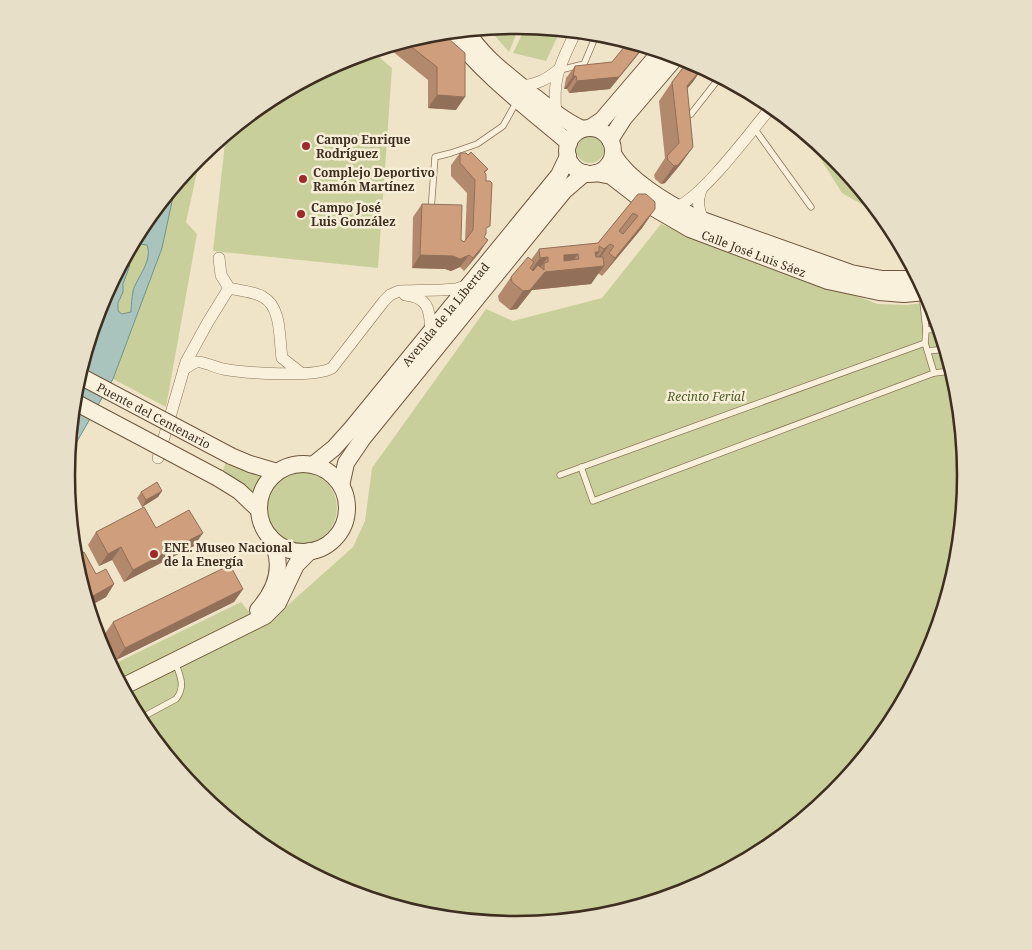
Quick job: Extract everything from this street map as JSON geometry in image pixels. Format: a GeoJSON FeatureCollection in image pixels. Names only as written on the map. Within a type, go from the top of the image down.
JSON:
{"type":"FeatureCollection","features":[{"type":"Feature","properties":{"kind":"main road"},"geometry":{"type":"LineString","coordinates":[[471,37],[569,150],[574,167],[590,173],[607,166],[612,147],[624,118],[667,60]]}},
{"type":"Feature","properties":{"kind":"main road"},"geometry":{"type":"LineString","coordinates":[[455,38],[468,55],[520,93],[566,122],[586,129],[598,129],[605,134],[612,147]]}},
{"type":"Feature","properties":{"kind":"main road"},"geometry":{"type":"LineString","coordinates":[[569,150],[574,135],[602,120],[666,60]]}},
{"type":"Feature","properties":{"kind":"main road","name":"Calle José Luis Sáez"},"geometry":{"type":"LineString","coordinates":[[612,147],[618,162],[631,176],[676,207],[703,219],[851,272],[915,286]]}},
{"type":"Feature","properties":{"kind":"main road","name":"Avenida de la Libertad"},"geometry":{"type":"LineString","coordinates":[[313,465],[334,448],[352,428],[471,284],[559,175],[569,150]]}},
{"type":"Feature","properties":{"kind":"main road","name":"Calle José Luis Sáez"},"geometry":{"type":"LineString","coordinates":[[590,173],[611,176],[658,211],[690,229],[828,281],[879,292],[916,289]]}},
{"type":"Feature","properties":{"kind":"main road","name":"Avenida de la Libertad"},"geometry":{"type":"LineString","coordinates":[[341,486],[346,463],[363,438],[564,191],[590,173]]}},
{"type":"Feature","properties":{"kind":"main road","name":"Puente del Centenario"},"geometry":{"type":"LineString","coordinates":[[86,379],[231,456],[277,472]]}},
{"type":"Feature","properties":{"kind":"main road","name":"Puente del Centenario"},"geometry":{"type":"LineString","coordinates":[[81,405],[218,478],[239,491],[258,509]]}},
{"type":"Feature","properties":{"kind":"main road"},"geometry":{"type":"LineString","coordinates":[[127,684],[258,610],[270,596],[276,581],[278,564],[276,550],[260,521],[258,509],[262,490],[277,472],[294,465],[313,465],[328,472],[341,486],[347,503],[344,523],[339,533],[329,544],[302,552],[287,549],[270,538]]}},
{"type":"Feature","properties":{"kind":"main road"},"geometry":{"type":"LineString","coordinates":[[124,678],[173,658],[265,616],[278,603],[296,565],[310,551]]}},
{"type":"Feature","properties":{"kind":"street"},"geometry":{"type":"LineString","coordinates":[[556,114],[554,92],[558,70],[573,38]]}},
{"type":"Feature","properties":{"kind":"street"},"geometry":{"type":"LineString","coordinates":[[520,93],[547,80],[558,70]]}},
{"type":"Feature","properties":{"kind":"street"},"geometry":{"type":"LineString","coordinates":[[676,207],[683,205],[702,188],[767,112]]}},
{"type":"Feature","properties":{"kind":"street"},"geometry":{"type":"LineString","coordinates":[[702,188],[698,197],[698,208],[703,219]]}},
{"type":"Feature","properties":{"kind":"street"},"geometry":{"type":"LineString","coordinates":[[220,258],[221,275],[229,288],[262,296],[272,303],[276,311],[284,360],[301,374]]}},
{"type":"Feature","properties":{"kind":"street"},"geometry":{"type":"LineString","coordinates":[[184,369],[195,362],[202,362],[212,367],[233,371],[301,374],[323,372],[332,368],[386,299],[399,291],[456,289],[471,284]]}},
{"type":"Feature","properties":{"kind":"street"},"geometry":{"type":"LineString","coordinates":[[158,458],[186,362],[229,288]]}},
{"type":"Feature","properties":{"kind":"street"},"geometry":{"type":"LineString","coordinates":[[386,299],[406,295],[420,298],[428,308],[431,332]]}},
{"type":"Feature","properties":{"kind":"street"},"geometry":{"type":"LineString","coordinates":[[201,335],[201,350],[207,364]]}},
{"type":"Feature","properties":{"kind":"street"},"geometry":{"type":"LineString","coordinates":[[274,373],[284,360]]}},
{"type":"Feature","properties":{"kind":"lane"},"geometry":{"type":"LineString","coordinates":[[558,70],[584,64],[594,41]]}},
{"type":"Feature","properties":{"kind":"lane"},"geometry":{"type":"LineString","coordinates":[[690,114],[716,82]]}},
{"type":"Feature","properties":{"kind":"lane"},"geometry":{"type":"LineString","coordinates":[[431,212],[435,158],[477,144],[503,126],[520,93]]}},
{"type":"Feature","properties":{"kind":"lane"},"geometry":{"type":"LineString","coordinates":[[754,128],[811,207]]}},
{"type":"Feature","properties":{"kind":"lane"},"geometry":{"type":"LineString","coordinates":[[924,305],[925,343],[934,373]]}},
{"type":"Feature","properties":{"kind":"lane"},"geometry":{"type":"LineString","coordinates":[[926,330],[933,329]]}},
{"type":"Feature","properties":{"kind":"lane"},"geometry":{"type":"LineString","coordinates":[[560,475],[925,343]]}},
{"type":"Feature","properties":{"kind":"lane"},"geometry":{"type":"LineString","coordinates":[[928,351],[939,350]]}},
{"type":"Feature","properties":{"kind":"lane"},"geometry":{"type":"LineString","coordinates":[[581,467],[593,501],[934,373],[945,372]]}},
{"type":"Feature","properties":{"kind":"lane"},"geometry":{"type":"LineString","coordinates":[[146,715],[176,699],[180,694],[182,680],[173,658]]}},
{"type":"Feature","properties":{"kind":"green space"},"geometry":{"type":"Polygon","coordinates":[[[516,34],[509,52],[494,35],[516,34]]]}},
{"type":"Feature","properties":{"kind":"green space"},"geometry":{"type":"Polygon","coordinates":[[[522,34],[558,36],[546,61],[513,53],[522,34]]]}},
{"type":"Feature","properties":{"kind":"green space","name":"Complejo Deportivo Ramón Martínez"},"geometry":{"type":"Polygon","coordinates":[[[378,56],[392,68],[378,268],[213,251],[225,143],[247,125],[295,93],[347,67],[378,56]]]}},
{"type":"Feature","properties":{"kind":"green space"},"geometry":{"type":"Polygon","coordinates":[[[590,135],[600,139],[604,149],[600,159],[590,163],[580,159],[576,149],[580,139],[590,135]]]}},
{"type":"Feature","properties":{"kind":"green space"},"geometry":{"type":"Polygon","coordinates":[[[816,151],[848,184],[867,207],[842,193],[816,151]]]}},
{"type":"Feature","properties":{"kind":"green space"},"geometry":{"type":"Polygon","coordinates":[[[198,170],[186,222],[197,234],[166,407],[113,379],[162,248],[173,198],[198,170]]]}},
{"type":"Feature","properties":{"kind":"green space","name":"Recinto Ferial"},"geometry":{"type":"Polygon","coordinates":[[[661,224],[878,304],[907,305],[923,303],[934,333],[949,389],[956,446],[957,475],[956,504],[949,561],[934,617],[912,670],[898,696],[866,744],[848,766],[807,807],[785,825],[737,857],[685,883],[658,893],[602,908],[574,912],[516,916],[487,915],[430,908],[402,901],[347,883],[321,871],[295,857],[247,825],[204,787],[184,766],[149,720],[117,663],[241,602],[260,625],[279,613],[353,547],[365,521],[372,468],[486,309],[513,321],[602,298],[661,224]]]}},
{"type":"Feature","properties":{"kind":"green space"},"geometry":{"type":"Polygon","coordinates":[[[140,244],[147,245],[148,257],[133,291],[131,312],[122,314],[118,311],[125,271],[140,244]]]}},
{"type":"Feature","properties":{"kind":"green space"},"geometry":{"type":"Polygon","coordinates":[[[226,462],[248,473],[261,476],[255,494],[251,494],[222,473],[226,462]]]}},
{"type":"Feature","properties":{"kind":"green space"},"geometry":{"type":"Polygon","coordinates":[[[301,472],[315,475],[327,482],[334,494],[337,508],[334,522],[327,534],[315,541],[301,544],[287,541],[275,534],[268,522],[265,508],[268,494],[275,482],[287,475],[301,472]]]}},
{"type":"Feature","properties":{"kind":"water"},"geometry":{"type":"Polygon","coordinates":[[[173,198],[162,248],[113,379],[76,443],[83,389],[98,333],[108,306],[129,264],[130,265],[123,284],[123,292],[118,303],[118,311],[122,314],[131,312],[133,291],[148,257],[147,245],[140,244],[173,198]]]}},
{"type":"Feature","properties":{"kind":"building"},"geometry":{"type":"Polygon","coordinates":[[[449,39],[465,53],[465,97],[437,95],[437,67],[411,47],[449,39]]]}},
{"type":"Feature","properties":{"kind":"building"},"geometry":{"type":"Polygon","coordinates":[[[624,47],[639,52],[619,77],[577,81],[576,76],[573,76],[575,66],[612,62],[624,47]]]}},
{"type":"Feature","properties":{"kind":"building"},"geometry":{"type":"Polygon","coordinates":[[[684,67],[698,73],[687,86],[693,147],[678,165],[674,166],[667,156],[679,143],[672,82],[684,67]]]}},
{"type":"Feature","properties":{"kind":"building"},"geometry":{"type":"Polygon","coordinates":[[[471,152],[488,169],[484,172],[486,174],[486,181],[492,183],[490,226],[486,228],[484,237],[488,240],[473,258],[469,255],[460,259],[453,256],[420,255],[422,204],[462,205],[461,240],[464,242],[473,230],[475,180],[460,163],[460,153],[468,155],[471,152]]]}},
{"type":"Feature","properties":{"kind":"building"},"geometry":{"type":"Polygon","coordinates":[[[638,194],[646,194],[655,202],[655,209],[615,258],[609,253],[614,246],[610,244],[604,249],[599,246],[599,252],[595,252],[596,257],[603,257],[604,266],[545,272],[530,290],[523,291],[512,282],[511,277],[528,257],[534,262],[530,268],[533,271],[538,265],[544,270],[544,263],[548,262],[548,257],[540,258],[539,249],[598,243],[638,194]],[[633,213],[619,231],[623,234],[638,216],[633,213]],[[578,254],[564,255],[564,261],[579,259],[578,254]]]}},
{"type":"Feature","properties":{"kind":"building"},"geometry":{"type":"Polygon","coordinates":[[[157,482],[162,491],[146,500],[141,492],[157,482]]]}},
{"type":"Feature","properties":{"kind":"building"},"geometry":{"type":"Polygon","coordinates":[[[144,507],[156,528],[189,510],[203,533],[133,570],[121,547],[108,554],[96,532],[144,507]]]}},
{"type":"Feature","properties":{"kind":"building"},"geometry":{"type":"Polygon","coordinates":[[[84,552],[96,574],[106,569],[114,584],[92,596],[82,553],[84,552]]]}},
{"type":"Feature","properties":{"kind":"building"},"geometry":{"type":"Polygon","coordinates":[[[230,565],[243,589],[125,648],[113,622],[230,565]]]}},
{"type":"Feature","properties":{"kind":"place","name":"Campo Enrique Rodríguez"},"geometry":{"type":"Point","coordinates":[306,146]}},
{"type":"Feature","properties":{"kind":"place","name":"Complejo Deportivo Ramón Martínez"},"geometry":{"type":"Point","coordinates":[303,179]}},
{"type":"Feature","properties":{"kind":"place","name":"Campo José Luis González"},"geometry":{"type":"Point","coordinates":[301,214]}},
{"type":"Feature","properties":{"kind":"place","name":"ENE. Museo Nacional de la Energía"},"geometry":{"type":"Point","coordinates":[154,554]}}]}
